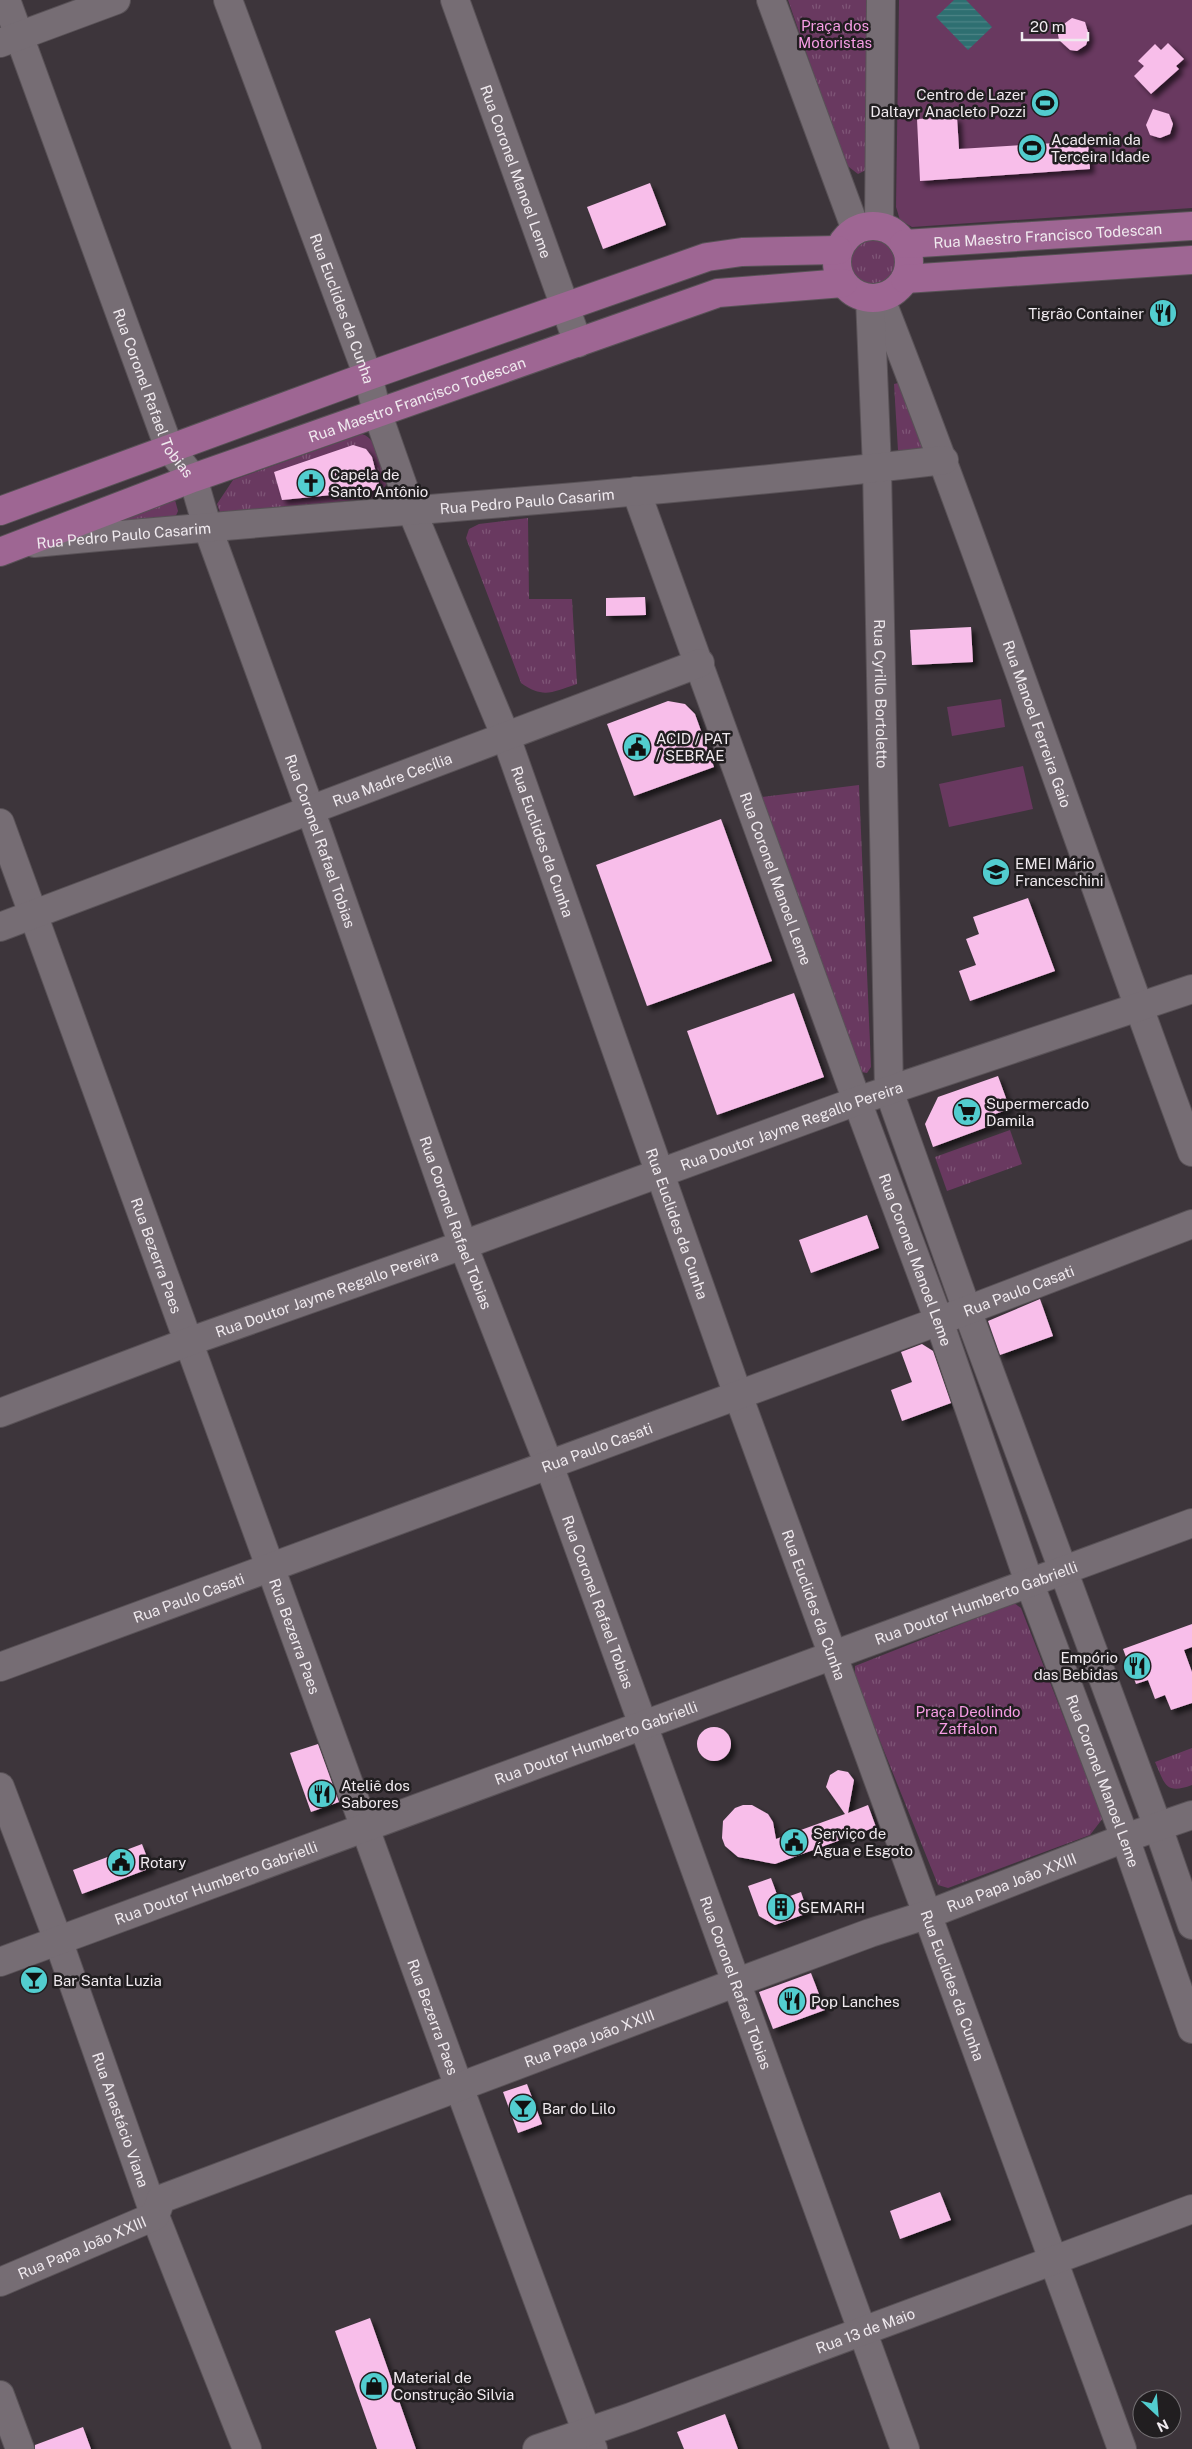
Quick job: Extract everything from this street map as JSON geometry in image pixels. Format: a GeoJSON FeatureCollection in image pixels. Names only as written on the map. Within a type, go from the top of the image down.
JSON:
{"type":"FeatureCollection","features":[{"type":"Feature","properties":{"kind":"main road","name":"Rua Maestro Francisco Todescan"},"geometry":{"type":"LineString","coordinates":[[904,244],[1192,226]]}},
{"type":"Feature","properties":{"kind":"main road"},"geometry":{"type":"LineString","coordinates":[[868,228],[898,236],[904,244],[909,261],[905,278],[890,294],[875,298],[850,291],[843,283],[836,262],[838,250],[848,235],[868,228]]}},
{"type":"Feature","properties":{"kind":"main road"},"geometry":{"type":"LineString","coordinates":[[0,510],[368,376],[707,257],[742,252],[838,250]]}},
{"type":"Feature","properties":{"kind":"main road"},"geometry":{"type":"LineString","coordinates":[[905,278],[1192,260]]}},
{"type":"Feature","properties":{"kind":"main road","name":"Rua Maestro Francisco Todescan"},"geometry":{"type":"LineString","coordinates":[[10,548],[193,478],[377,412],[578,344],[718,293],[843,283]]}},
{"type":"Feature","properties":{"kind":"street","name":"Rua Coronel Rafael Tobias"},"geometry":{"type":"LineString","coordinates":[[6,0],[9,39],[169,448],[193,478],[207,526],[310,810],[463,1245],[548,1465],[905,2449]]}},
{"type":"Feature","properties":{"kind":"street"},"geometry":{"type":"LineString","coordinates":[[9,39],[116,0]]}},
{"type":"Feature","properties":{"kind":"street","name":"Rua Euclides da Cunha"},"geometry":{"type":"LineString","coordinates":[[228,0],[368,376],[377,412],[411,509],[506,737],[738,1395],[929,1914],[1122,2449]]}},
{"type":"Feature","properties":{"kind":"street","name":"Rua Coronel Manoel Leme"},"geometry":{"type":"LineString","coordinates":[[455,0],[578,344]]}},
{"type":"Feature","properties":{"kind":"street"},"geometry":{"type":"LineString","coordinates":[[771,0],[868,228]]}},
{"type":"Feature","properties":{"kind":"street"},"geometry":{"type":"LineString","coordinates":[[868,228],[881,0]]}},
{"type":"Feature","properties":{"kind":"street","name":"Rua Manoel Ferreira Gaio"},"geometry":{"type":"LineString","coordinates":[[875,298],[944,460],[1138,1008],[1192,1152]]}},
{"type":"Feature","properties":{"kind":"street","name":"Rua Cyrillo Bortoletto"},"geometry":{"type":"LineString","coordinates":[[875,298],[889,1091]]}},
{"type":"Feature","properties":{"kind":"street","name":"Rua Pedro Paulo Casarim"},"geometry":{"type":"LineString","coordinates":[[10,548],[207,526],[636,491],[944,460]]}},
{"type":"Feature","properties":{"kind":"street","name":"Rua Coronel Manoel Leme"},"geometry":{"type":"LineString","coordinates":[[636,491],[700,663],[857,1102],[939,1321],[1030,1582],[1125,1838],[1192,2029]]}},
{"type":"Feature","properties":{"kind":"street","name":"Rua Madre Cecília"},"geometry":{"type":"LineString","coordinates":[[0,927],[700,663]]}},
{"type":"Feature","properties":{"kind":"street","name":"Rua Bezerra Paes"},"geometry":{"type":"LineString","coordinates":[[0,823],[32,916],[459,2087],[590,2440]]}},
{"type":"Feature","properties":{"kind":"street","name":"Rua Doutor Jayme Regallo Pereira"},"geometry":{"type":"LineString","coordinates":[[0,1413],[188,1342],[463,1245],[660,1172],[857,1102],[1192,989]]}},
{"type":"Feature","properties":{"kind":"street","name":"Rua Coronel Manoel Leme"},"geometry":{"type":"LineString","coordinates":[[889,1091],[966,1310],[1158,1827],[1192,1925]]}},
{"type":"Feature","properties":{"kind":"street","name":"Rua Paulo Casati"},"geometry":{"type":"LineString","coordinates":[[0,1667],[939,1321],[1192,1224]]}},
{"type":"Feature","properties":{"kind":"street","name":"Rua Doutor Humberto Gabrielli"},"geometry":{"type":"LineString","coordinates":[[0,1962],[1192,1523]]}},
{"type":"Feature","properties":{"kind":"street","name":"Rua Anastácio Viana"},"geometry":{"type":"LineString","coordinates":[[0,1787],[58,1940],[155,2216],[247,2449]]}},
{"type":"Feature","properties":{"kind":"street","name":"Rua Papa João XXIII"},"geometry":{"type":"LineString","coordinates":[[0,2282],[155,2216],[161,2199],[870,1933],[929,1914],[1125,1838],[1192,1815]]}},
{"type":"Feature","properties":{"kind":"street","name":"Rua 13 de Maio"},"geometry":{"type":"LineString","coordinates":[[537,2449],[590,2440],[861,2330],[1192,2209]]}},
{"type":"Feature","properties":{"kind":"street"},"geometry":{"type":"LineString","coordinates":[[0,2395],[20,2449]]}},
{"type":"Feature","properties":{"kind":"green space","name":"Praça dos Motoristas"},"geometry":{"type":"Polygon","coordinates":[[[788,0],[869,0],[866,170],[858,174],[845,164],[788,0]]]}},
{"type":"Feature","properties":{"kind":"green space","name":"Centro de Lazer Daltayr Anacleto Pozzi"},"geometry":{"type":"Polygon","coordinates":[[[899,0],[1192,0],[1192,208],[912,227],[900,220],[896,207],[899,0]]]}},
{"type":"Feature","properties":{"kind":"green space"},"geometry":{"type":"Polygon","coordinates":[[[873,237],[887,241],[894,248],[898,262],[894,276],[887,283],[873,287],[859,283],[852,276],[848,262],[852,248],[859,241],[873,237]]]}},
{"type":"Feature","properties":{"kind":"green space"},"geometry":{"type":"Polygon","coordinates":[[[902,382],[927,447],[923,454],[904,457],[898,450],[894,384],[902,382]]]}},
{"type":"Feature","properties":{"kind":"green space"},"geometry":{"type":"Polygon","coordinates":[[[362,434],[373,442],[379,455],[386,484],[384,490],[379,495],[371,498],[221,515],[217,504],[233,480],[362,434]]]}},
{"type":"Feature","properties":{"kind":"green space"},"geometry":{"type":"Polygon","coordinates":[[[169,499],[175,500],[178,511],[175,518],[117,525],[115,520],[169,499]]]}},
{"type":"Feature","properties":{"kind":"green space"},"geometry":{"type":"Polygon","coordinates":[[[528,518],[529,599],[572,599],[577,684],[548,692],[536,691],[521,683],[466,538],[469,529],[479,524],[528,518]]]}},
{"type":"Feature","properties":{"kind":"green space"},"geometry":{"type":"Polygon","coordinates":[[[1001,699],[1005,727],[952,736],[947,707],[1001,699]]]}},
{"type":"Feature","properties":{"kind":"green space"},"geometry":{"type":"Polygon","coordinates":[[[1023,766],[1033,809],[949,827],[939,784],[1023,766]]]}},
{"type":"Feature","properties":{"kind":"green space"},"geometry":{"type":"Polygon","coordinates":[[[859,785],[871,1067],[867,1073],[861,1072],[761,797],[859,785]]]}},
{"type":"Feature","properties":{"kind":"green space"},"geometry":{"type":"Polygon","coordinates":[[[1010,1130],[1022,1164],[947,1191],[935,1157],[1010,1130]]]}},
{"type":"Feature","properties":{"kind":"green space","name":"Praça Deolindo Zaffalon"},"geometry":{"type":"Polygon","coordinates":[[[1014,1603],[1021,1608],[1103,1818],[1090,1835],[948,1888],[938,1885],[855,1679],[855,1666],[1014,1603]]]}},
{"type":"Feature","properties":{"kind":"green space"},"geometry":{"type":"Polygon","coordinates":[[[1192,1748],[1192,1785],[1176,1789],[1167,1786],[1155,1762],[1192,1748]]]}},
{"type":"Feature","properties":{"kind":"water"},"geometry":{"type":"Polygon","coordinates":[[[954,0],[966,0],[992,27],[968,50],[936,17],[954,0]]]}},
{"type":"Feature","properties":{"kind":"building"},"geometry":{"type":"Polygon","coordinates":[[[1072,18],[1085,22],[1089,36],[1086,45],[1077,51],[1070,50],[1059,40],[1057,29],[1072,18]]]}},
{"type":"Feature","properties":{"kind":"building"},"geometry":{"type":"Polygon","coordinates":[[[1168,43],[1184,59],[1176,66],[1179,69],[1151,94],[1134,76],[1144,66],[1138,61],[1155,44],[1161,50],[1168,43]]]}},
{"type":"Feature","properties":{"kind":"building"},"geometry":{"type":"Polygon","coordinates":[[[1153,109],[1169,114],[1173,124],[1170,134],[1160,138],[1150,135],[1146,125],[1153,109]]]}},
{"type":"Feature","properties":{"kind":"building","name":"Academia da Terceira Idade"},"geometry":{"type":"Polygon","coordinates":[[[957,117],[959,149],[1088,141],[1090,169],[920,181],[917,119],[957,117]]]}},
{"type":"Feature","properties":{"kind":"building"},"geometry":{"type":"Polygon","coordinates":[[[650,183],[666,225],[603,249],[587,207],[650,183]]]}},
{"type":"Feature","properties":{"kind":"building","name":"Capela de Santo Antônio"},"geometry":{"type":"Polygon","coordinates":[[[353,445],[366,449],[372,457],[380,488],[371,491],[282,500],[274,472],[353,445]]]}},
{"type":"Feature","properties":{"kind":"building"},"geometry":{"type":"Polygon","coordinates":[[[645,597],[646,615],[606,616],[606,598],[645,597]]]}},
{"type":"Feature","properties":{"kind":"building"},"geometry":{"type":"Polygon","coordinates":[[[971,627],[973,662],[912,665],[910,630],[971,627]]]}},
{"type":"Feature","properties":{"kind":"building"},"geometry":{"type":"Polygon","coordinates":[[[668,701],[685,704],[695,714],[714,767],[634,796],[607,724],[668,701]]]}},
{"type":"Feature","properties":{"kind":"building"},"geometry":{"type":"Polygon","coordinates":[[[721,819],[772,961],[647,1006],[596,865],[721,819]]]}},
{"type":"Feature","properties":{"kind":"building"},"geometry":{"type":"Polygon","coordinates":[[[1028,898],[1055,971],[970,1001],[959,971],[976,965],[966,939],[979,934],[973,917],[1028,898]]]}},
{"type":"Feature","properties":{"kind":"building"},"geometry":{"type":"Polygon","coordinates":[[[794,993],[824,1077],[717,1115],[687,1031],[794,993]]]}},
{"type":"Feature","properties":{"kind":"building","name":"Supermercado Damila"},"geometry":{"type":"Polygon","coordinates":[[[998,1076],[1010,1109],[995,1114],[998,1123],[933,1147],[925,1124],[938,1097],[998,1076]]]}},
{"type":"Feature","properties":{"kind":"building"},"geometry":{"type":"Polygon","coordinates":[[[867,1215],[879,1248],[811,1273],[799,1240],[867,1215]]]}},
{"type":"Feature","properties":{"kind":"building"},"geometry":{"type":"Polygon","coordinates":[[[1040,1299],[1053,1336],[1000,1355],[988,1321],[1040,1299]]]}},
{"type":"Feature","properties":{"kind":"building"},"geometry":{"type":"Polygon","coordinates":[[[922,1344],[933,1351],[951,1403],[902,1421],[891,1390],[912,1382],[901,1352],[922,1344]]]}},
{"type":"Feature","properties":{"kind":"building"},"geometry":{"type":"Polygon","coordinates":[[[1192,1624],[1192,1647],[1184,1650],[1192,1672],[1192,1703],[1171,1710],[1165,1695],[1155,1699],[1148,1680],[1136,1684],[1123,1649],[1192,1624]]]}},
{"type":"Feature","properties":{"kind":"building"},"geometry":{"type":"Polygon","coordinates":[[[714,1727],[726,1732],[731,1744],[726,1756],[714,1761],[702,1756],[697,1744],[702,1732],[714,1727]]]}},
{"type":"Feature","properties":{"kind":"building"},"geometry":{"type":"Polygon","coordinates":[[[318,1744],[339,1802],[311,1812],[290,1753],[318,1744]]]}},
{"type":"Feature","properties":{"kind":"building"},"geometry":{"type":"Polygon","coordinates":[[[838,1770],[848,1772],[854,1780],[848,1813],[868,1805],[876,1827],[775,1864],[738,1857],[725,1846],[722,1838],[723,1821],[735,1808],[743,1805],[752,1805],[768,1814],[773,1822],[776,1839],[845,1814],[826,1787],[830,1775],[838,1770]]]}},
{"type":"Feature","properties":{"kind":"building"},"geometry":{"type":"Polygon","coordinates":[[[142,1844],[151,1868],[82,1894],[73,1870],[142,1844]]]}},
{"type":"Feature","properties":{"kind":"building","name":"SEMARH"},"geometry":{"type":"Polygon","coordinates":[[[771,1878],[779,1900],[801,1892],[808,1913],[775,1925],[759,1916],[748,1886],[771,1878]]]}},
{"type":"Feature","properties":{"kind":"building","name":"Pop Lanches"},"geometry":{"type":"Polygon","coordinates":[[[811,1973],[825,2010],[773,2029],[759,1992],[811,1973]]]}},
{"type":"Feature","properties":{"kind":"building","name":"Bar do Lilo"},"geometry":{"type":"Polygon","coordinates":[[[527,2084],[542,2124],[518,2133],[503,2092],[527,2084]]]}},
{"type":"Feature","properties":{"kind":"building"},"geometry":{"type":"Polygon","coordinates":[[[940,2192],[951,2220],[900,2239],[890,2211],[940,2192]]]}},
{"type":"Feature","properties":{"kind":"building","name":"Material de Construção Silvia"},"geometry":{"type":"Polygon","coordinates":[[[370,2318],[416,2449],[377,2449],[335,2331],[370,2318]]]}},
{"type":"Feature","properties":{"kind":"building"},"geometry":{"type":"Polygon","coordinates":[[[725,2414],[738,2449],[684,2449],[677,2432],[725,2414]]]}},
{"type":"Feature","properties":{"kind":"building"},"geometry":{"type":"Polygon","coordinates":[[[83,2427],[91,2449],[35,2449],[35,2445],[83,2427]]]}},
{"type":"Feature","properties":{"kind":"place","name":"Centro de Lazer Daltayr Anacleto Pozzi"},"geometry":{"type":"Point","coordinates":[1045,103]}},
{"type":"Feature","properties":{"kind":"place","name":"Academia da Terceira Idade"},"geometry":{"type":"Point","coordinates":[1032,148]}},
{"type":"Feature","properties":{"kind":"place","name":"Tigrão Container"},"geometry":{"type":"Point","coordinates":[1163,313]}},
{"type":"Feature","properties":{"kind":"place","name":"Capela de Santo Antônio"},"geometry":{"type":"Point","coordinates":[311,483]}},
{"type":"Feature","properties":{"kind":"place","name":"ACID / PAT / SEBRAE"},"geometry":{"type":"Point","coordinates":[637,747]}},
{"type":"Feature","properties":{"kind":"place","name":"EMEI Mário Franceschini"},"geometry":{"type":"Point","coordinates":[996,872]}},
{"type":"Feature","properties":{"kind":"place","name":"Supermercado Damila"},"geometry":{"type":"Point","coordinates":[967,1112]}},
{"type":"Feature","properties":{"kind":"place","name":"Empório das Bebidas"},"geometry":{"type":"Point","coordinates":[1137,1666]}},
{"type":"Feature","properties":{"kind":"place","name":"Ateliê dos Sabores"},"geometry":{"type":"Point","coordinates":[322,1794]}},
{"type":"Feature","properties":{"kind":"place","name":"Serviço de Água e Esgoto"},"geometry":{"type":"Point","coordinates":[794,1842]}},
{"type":"Feature","properties":{"kind":"place","name":"Rotary"},"geometry":{"type":"Point","coordinates":[121,1862]}},
{"type":"Feature","properties":{"kind":"place","name":"SEMARH"},"geometry":{"type":"Point","coordinates":[781,1907]}},
{"type":"Feature","properties":{"kind":"place","name":"Bar Santa Luzia"},"geometry":{"type":"Point","coordinates":[34,1980]}},
{"type":"Feature","properties":{"kind":"place","name":"Pop Lanches"},"geometry":{"type":"Point","coordinates":[792,2001]}},
{"type":"Feature","properties":{"kind":"place","name":"Bar do Lilo"},"geometry":{"type":"Point","coordinates":[523,2108]}},
{"type":"Feature","properties":{"kind":"place","name":"Material de Construção Silvia"},"geometry":{"type":"Point","coordinates":[374,2386]}}]}
